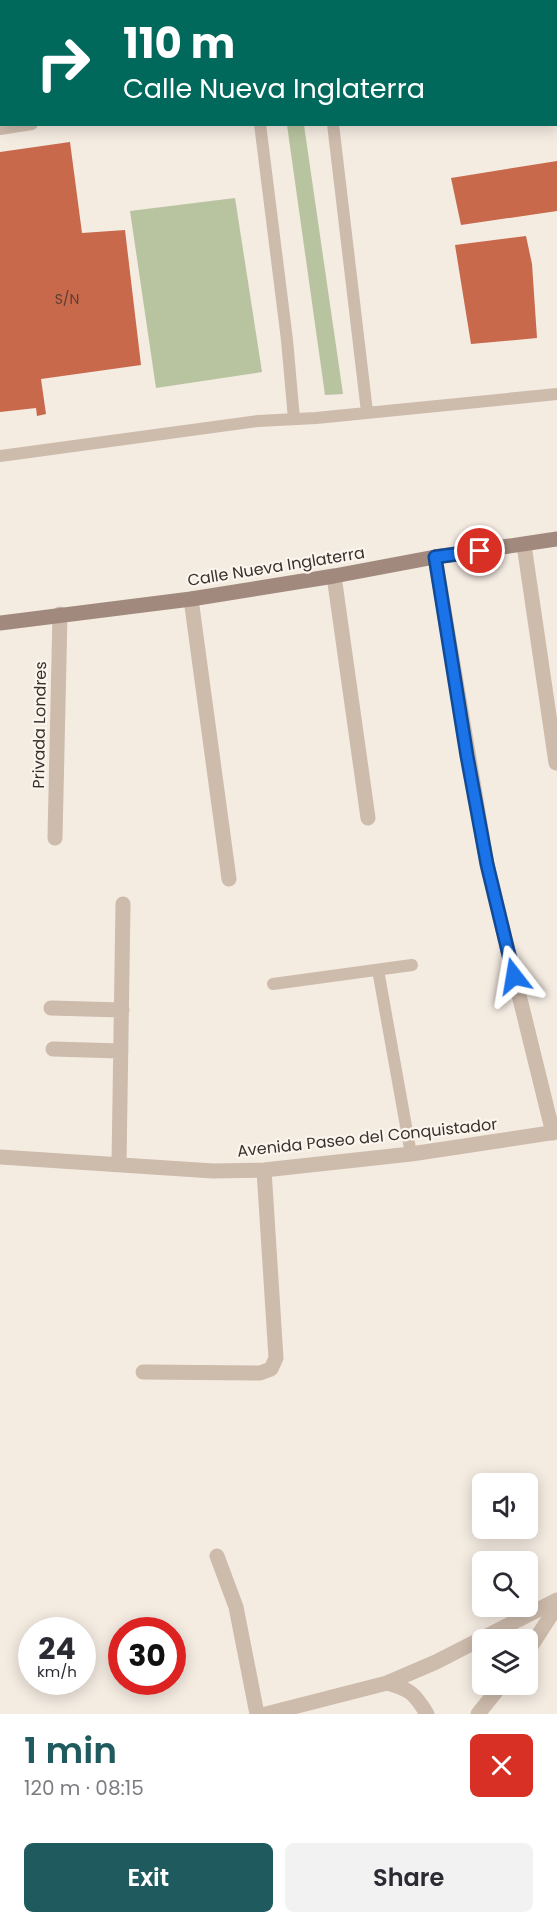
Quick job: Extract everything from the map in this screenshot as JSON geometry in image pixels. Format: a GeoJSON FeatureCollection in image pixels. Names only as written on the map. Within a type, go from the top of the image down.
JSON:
{"type":"FeatureCollection","features":[{"type":"Feature","properties":{"kind":"street","name":"Calle Nueva Inglaterra"},"geometry":{"type":"LineString","coordinates":[[0,623],[191,599],[435,557],[557,539]]}},
{"type":"Feature","properties":{"kind":"street"},"geometry":{"type":"LineString","coordinates":[[524,544],[556,763]]}},
{"type":"Feature","properties":{"kind":"street"},"geometry":{"type":"LineString","coordinates":[[435,557],[487,864],[555,1133]]}},
{"type":"Feature","properties":{"kind":"street"},"geometry":{"type":"LineString","coordinates":[[334,576],[368,818]]}},
{"type":"Feature","properties":{"kind":"street"},"geometry":{"type":"LineString","coordinates":[[191,599],[229,879]]}},
{"type":"Feature","properties":{"kind":"street","name":"Privada Londres"},"geometry":{"type":"LineString","coordinates":[[55,838],[60,614]]}},
{"type":"Feature","properties":{"kind":"street"},"geometry":{"type":"LineString","coordinates":[[119,1164],[123,904]]}},
{"type":"Feature","properties":{"kind":"street"},"geometry":{"type":"LineString","coordinates":[[51,1008],[122,1010]]}},
{"type":"Feature","properties":{"kind":"street"},"geometry":{"type":"LineString","coordinates":[[53,1049],[121,1051]]}},
{"type":"Feature","properties":{"kind":"street","name":"Avenida Paseo del Conquistador"},"geometry":{"type":"LineString","coordinates":[[0,1157],[213,1171],[264,1170],[411,1154],[555,1133]]}},
{"type":"Feature","properties":{"kind":"street"},"geometry":{"type":"LineString","coordinates":[[142,1372],[260,1373],[271,1369],[276,1358],[264,1170]]}},
{"type":"Feature","properties":{"kind":"street"},"geometry":{"type":"LineString","coordinates":[[217,1556],[236,1607],[257,1714]]}},
{"type":"Feature","properties":{"kind":"street"},"geometry":{"type":"LineString","coordinates":[[266,1714],[387,1683],[436,1662],[557,1600]]}},
{"type":"Feature","properties":{"kind":"street"},"geometry":{"type":"LineString","coordinates":[[538,1636],[557,1606]]}},
{"type":"Feature","properties":{"kind":"street"},"geometry":{"type":"LineString","coordinates":[[387,1683],[404,1687],[416,1696],[427,1714]]}},
{"type":"Feature","properties":{"kind":"street"},"geometry":{"type":"LineString","coordinates":[[478,1714],[493,1695]]}},
{"type":"Feature","properties":{"kind":"lane"},"geometry":{"type":"LineString","coordinates":[[0,129],[19,126]]}},
{"type":"Feature","properties":{"kind":"lane"},"geometry":{"type":"LineString","coordinates":[[260,126],[287,340],[294,419]]}},
{"type":"Feature","properties":{"kind":"lane"},"geometry":{"type":"LineString","coordinates":[[333,126],[367,412]]}},
{"type":"Feature","properties":{"kind":"lane"},"geometry":{"type":"LineString","coordinates":[[0,456],[258,421],[557,394]]}},
{"type":"Feature","properties":{"kind":"lane"},"geometry":{"type":"LineString","coordinates":[[273,984],[412,965]]}},
{"type":"Feature","properties":{"kind":"lane"},"geometry":{"type":"LineString","coordinates":[[378,970],[411,1154]]}},
{"type":"Feature","properties":{"kind":"green space"},"geometry":{"type":"Polygon","coordinates":[[[287,126],[304,126],[343,394],[325,395],[287,126]]]}},
{"type":"Feature","properties":{"kind":"green space"},"geometry":{"type":"Polygon","coordinates":[[[235,198],[262,372],[156,388],[130,211],[235,198]]]}},
{"type":"Feature","properties":{"kind":"building"},"geometry":{"type":"Polygon","coordinates":[[[70,142],[82,233],[125,230],[141,365],[41,379],[46,414],[37,416],[36,408],[0,412],[0,152],[70,142]]]}},
{"type":"Feature","properties":{"kind":"building"},"geometry":{"type":"Polygon","coordinates":[[[557,161],[557,211],[461,225],[451,178],[557,161]]]}},
{"type":"Feature","properties":{"kind":"building"},"geometry":{"type":"Polygon","coordinates":[[[526,236],[532,264],[537,338],[471,344],[455,245],[526,236]]]}},
{"type":"Feature","properties":{"kind":"route"},"geometry":{"type":"LineString","coordinates":[[480,551],[435,557],[487,864],[514,976]]}}]}
